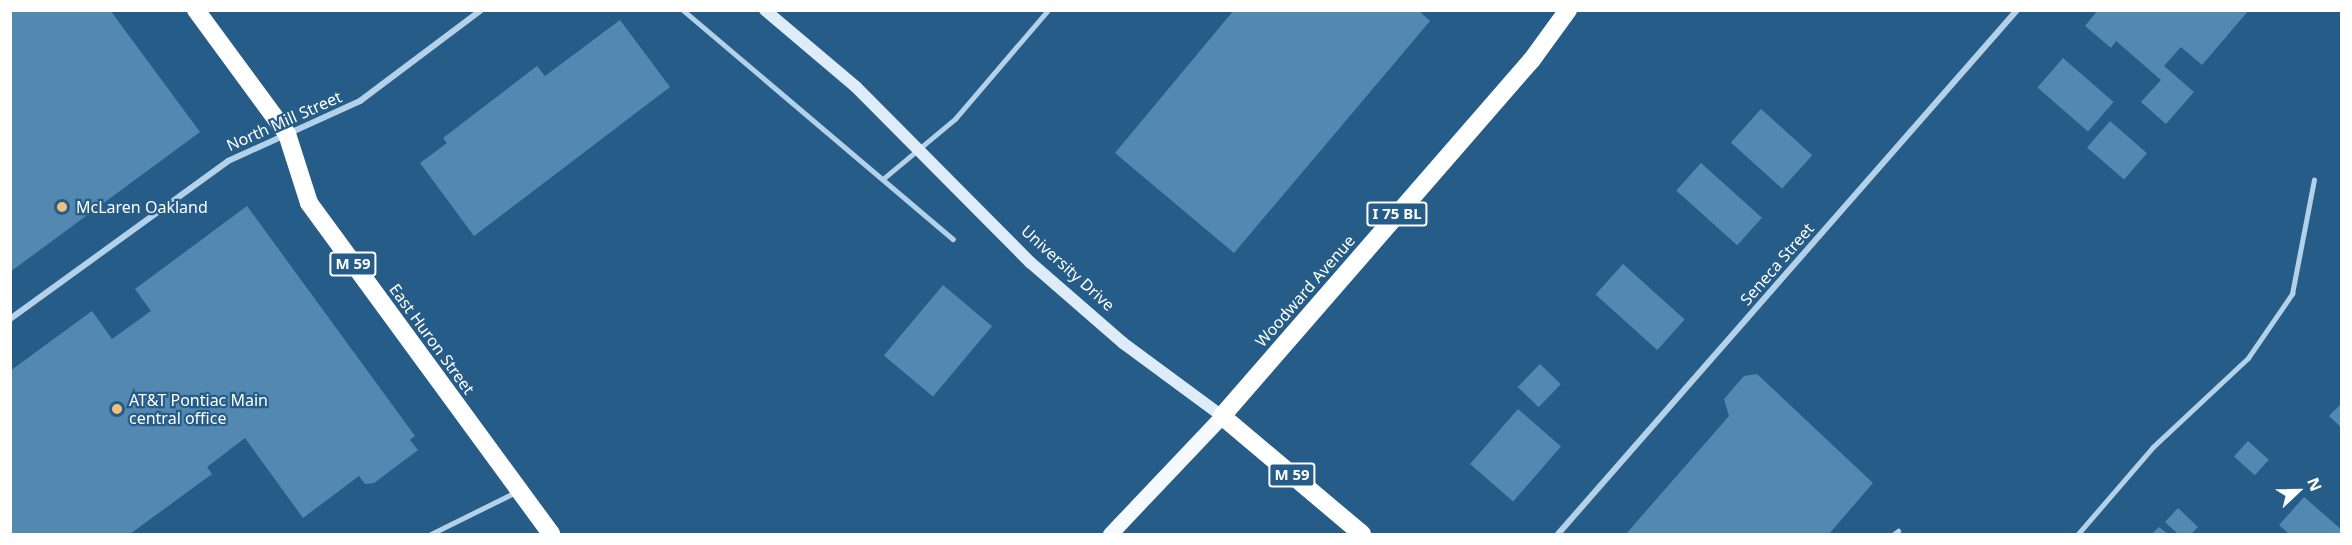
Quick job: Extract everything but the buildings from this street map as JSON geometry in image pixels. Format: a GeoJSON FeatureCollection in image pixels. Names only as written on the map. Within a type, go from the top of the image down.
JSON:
{"type":"FeatureCollection","features":[{"type":"Feature","properties":{"kind":"highway","name":"East Huron Street"},"geometry":{"type":"LineString","coordinates":[[196,10],[287,134],[309,203],[551,534]]}},
{"type":"Feature","properties":{"kind":"highway","name":"Woodward Avenue"},"geometry":{"type":"LineString","coordinates":[[1222,416],[1531,61],[1568,10]]}},
{"type":"Feature","properties":{"kind":"highway","name":"University Drive"},"geometry":{"type":"LineString","coordinates":[[1222,416],[1362,534]]}},
{"type":"Feature","properties":{"kind":"main road","name":"Woodward Avenue"},"geometry":{"type":"LineString","coordinates":[[1110,534],[1222,416]]}},
{"type":"Feature","properties":{"kind":"street","name":"North Mill Street"},"geometry":{"type":"LineString","coordinates":[[10,318],[228,160],[360,101],[481,10]]}},
{"type":"Feature","properties":{"kind":"street","name":"University Drive"},"geometry":{"type":"LineString","coordinates":[[765,10],[856,87],[1039,270],[1123,343],[1222,416]]}},
{"type":"Feature","properties":{"kind":"street","name":"Seneca Street"},"geometry":{"type":"LineString","coordinates":[[1558,534],[2017,10]]}},
{"type":"Feature","properties":{"kind":"lane"},"geometry":{"type":"LineString","coordinates":[[683,10],[953,239]]}},
{"type":"Feature","properties":{"kind":"lane"},"geometry":{"type":"LineString","coordinates":[[883,179],[955,118],[1048,10]]}},
{"type":"Feature","properties":{"kind":"lane"},"geometry":{"type":"LineString","coordinates":[[2078,534],[2153,447],[2248,358],[2292,294],[2314,180]]}},
{"type":"Feature","properties":{"kind":"lane"},"geometry":{"type":"LineString","coordinates":[[431,534],[519,490]]}},
{"type":"Feature","properties":{"kind":"place","name":"McLaren Oakland"},"geometry":{"type":"Point","coordinates":[62,207]}},
{"type":"Feature","properties":{"kind":"place","name":"AT&T Pontiac Main central office"},"geometry":{"type":"Point","coordinates":[117,409]}}]}
